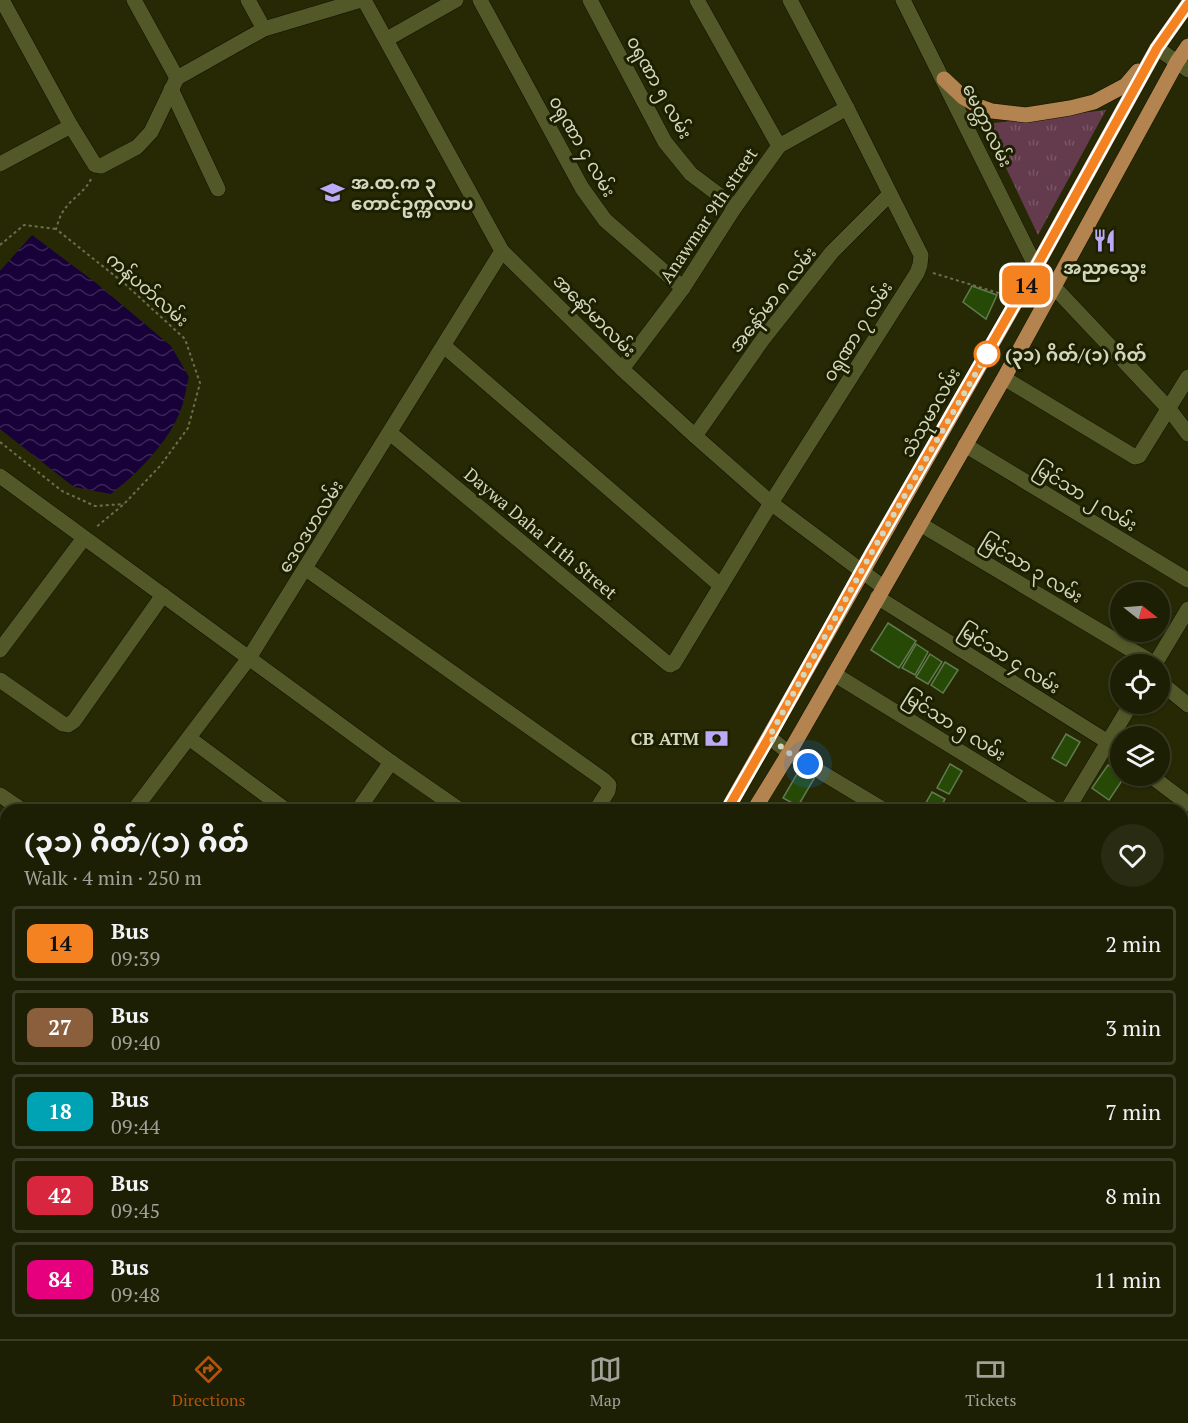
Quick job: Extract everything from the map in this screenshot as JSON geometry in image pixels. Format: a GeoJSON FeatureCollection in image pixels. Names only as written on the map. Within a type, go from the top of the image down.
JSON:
{"type":"FeatureCollection","features":[{"type":"Feature","properties":{"kind":"main road","name":"သံသုမာလမ်း"},"geometry":{"type":"LineString","coordinates":[[730,804],[1018,299],[1157,48],[1186,4]]}},
{"type":"Feature","properties":{"kind":"main road"},"geometry":{"type":"LineString","coordinates":[[758,804],[1183,66],[1188,46]]}},
{"type":"Feature","properties":{"kind":"main road"},"geometry":{"type":"LineString","coordinates":[[944,79],[963,97],[978,106],[992,111],[1026,115],[1094,102],[1126,85],[1157,48]]}},
{"type":"Feature","properties":{"kind":"main road"},"geometry":{"type":"LineString","coordinates":[[937,440],[962,450]]}},
{"type":"Feature","properties":{"kind":"street"},"geometry":{"type":"LineString","coordinates":[[2,0],[71,126],[95,165],[99,166],[137,147],[151,132],[174,84],[264,29],[363,0]]}},
{"type":"Feature","properties":{"kind":"street"},"geometry":{"type":"LineString","coordinates":[[134,0],[174,84],[218,189]]}},
{"type":"Feature","properties":{"kind":"street"},"geometry":{"type":"LineString","coordinates":[[249,0],[264,29]]}},
{"type":"Feature","properties":{"kind":"street","name":"အနော်မာလမ်း"},"geometry":{"type":"LineString","coordinates":[[363,0],[387,39],[502,251],[622,369],[695,436],[771,502],[862,571],[880,592]]}},
{"type":"Feature","properties":{"kind":"street"},"geometry":{"type":"LineString","coordinates":[[387,39],[456,0]]}},
{"type":"Feature","properties":{"kind":"street","name":"၀ရုဏာ ၄ လမ်း"},"geometry":{"type":"LineString","coordinates":[[480,0],[582,188],[605,220],[683,288]]}},
{"type":"Feature","properties":{"kind":"street","name":"၀ရုဏာ ၅ လမ်း"},"geometry":{"type":"LineString","coordinates":[[590,0],[665,142],[691,174],[735,207]]}},
{"type":"Feature","properties":{"kind":"street"},"geometry":{"type":"LineString","coordinates":[[697,0],[779,146]]}},
{"type":"Feature","properties":{"kind":"street"},"geometry":{"type":"LineString","coordinates":[[790,0],[921,255],[919,268]]}},
{"type":"Feature","properties":{"kind":"street","name":"မေတ္တာလမ်း"},"geometry":{"type":"LineString","coordinates":[[903,0],[1036,267],[1168,409],[1188,434]]}},
{"type":"Feature","properties":{"kind":"street"},"geometry":{"type":"LineString","coordinates":[[1157,48],[1183,66]]}},
{"type":"Feature","properties":{"kind":"street","name":"Anawmar 9th street"},"geometry":{"type":"LineString","coordinates":[[622,369],[683,288],[735,207],[779,146],[847,108]]}},
{"type":"Feature","properties":{"kind":"street"},"geometry":{"type":"LineString","coordinates":[[0,164],[71,126]]}},
{"type":"Feature","properties":{"kind":"street","name":"အနော်မာ ၈ လမ်း"},"geometry":{"type":"LineString","coordinates":[[695,436],[763,339],[832,252],[890,194]]}},
{"type":"Feature","properties":{"kind":"street","name":"ဒေဝဒဟလမ်း"},"geometry":{"type":"LineString","coordinates":[[139,804],[249,658],[502,251]]}},
{"type":"Feature","properties":{"kind":"street","name":"၀ရုဏာ ၇ လမ်း"},"geometry":{"type":"LineString","coordinates":[[667,663],[674,663],[771,502],[919,268]]}},
{"type":"Feature","properties":{"kind":"street"},"geometry":{"type":"LineString","coordinates":[[444,346],[720,585]]}},
{"type":"Feature","properties":{"kind":"street"},"geometry":{"type":"LineString","coordinates":[[1004,378],[1135,457],[1139,456],[1188,377]]}},
{"type":"Feature","properties":{"kind":"street","name":"Daywa Daha 11th Street"},"geometry":{"type":"LineString","coordinates":[[390,433],[667,663]]}},
{"type":"Feature","properties":{"kind":"street","name":"မြင်သာ ၂ လမ်း"},"geometry":{"type":"LineString","coordinates":[[962,450],[1188,580]]}},
{"type":"Feature","properties":{"kind":"street"},"geometry":{"type":"LineString","coordinates":[[2,481],[84,537],[451,804]]}},
{"type":"Feature","properties":{"kind":"street","name":"မြင်သာ ၃ လမ်း"},"geometry":{"type":"LineString","coordinates":[[920,524],[1138,654]]}},
{"type":"Feature","properties":{"kind":"street"},"geometry":{"type":"LineString","coordinates":[[0,650],[84,537]]}},
{"type":"Feature","properties":{"kind":"street"},"geometry":{"type":"LineString","coordinates":[[306,569],[604,780],[609,785],[608,791],[600,804]]}},
{"type":"Feature","properties":{"kind":"street","name":"မြင်သာ ၄ လမ်း"},"geometry":{"type":"LineString","coordinates":[[880,592],[1108,742]]}},
{"type":"Feature","properties":{"kind":"street"},"geometry":{"type":"LineString","coordinates":[[0,680],[63,724],[68,725],[74,720],[163,595]]}},
{"type":"Feature","properties":{"kind":"street"},"geometry":{"type":"LineString","coordinates":[[1161,654],[1188,609]]}},
{"type":"Feature","properties":{"kind":"street","name":"မြင်သာ ၅ လမ်း"},"geometry":{"type":"LineString","coordinates":[[834,674],[1045,804]]}},
{"type":"Feature","properties":{"kind":"street"},"geometry":{"type":"LineString","coordinates":[[1170,690],[1188,705]]}},
{"type":"Feature","properties":{"kind":"street"},"geometry":{"type":"LineString","coordinates":[[1071,804],[1125,714]]}},
{"type":"Feature","properties":{"kind":"street"},"geometry":{"type":"LineString","coordinates":[[769,737],[789,753],[874,804]]}},
{"type":"Feature","properties":{"kind":"street"},"geometry":{"type":"LineString","coordinates":[[189,738],[278,804]]}},
{"type":"Feature","properties":{"kind":"street"},"geometry":{"type":"LineString","coordinates":[[362,804],[391,762]]}},
{"type":"Feature","properties":{"kind":"street"},"geometry":{"type":"LineString","coordinates":[[1164,786],[1188,804]]}},
{"type":"Feature","properties":{"kind":"street"},"geometry":{"type":"LineString","coordinates":[[0,795],[13,804]]}},
{"type":"Feature","properties":{"kind":"path"},"geometry":{"type":"LineString","coordinates":[[0,244],[24,225],[56,229],[62,211],[88,185],[99,166]]}},
{"type":"Feature","properties":{"kind":"path","name":"ကန်ပတ်လမ်း"},"geometry":{"type":"LineString","coordinates":[[56,229],[125,284],[185,339],[200,383],[188,428],[160,466],[124,504],[84,537]]}},
{"type":"Feature","properties":{"kind":"path"},"geometry":{"type":"LineString","coordinates":[[919,268],[1018,299]]}},
{"type":"Feature","properties":{"kind":"path"},"geometry":{"type":"LineString","coordinates":[[0,442],[62,491],[95,506],[124,504]]}},
{"type":"Feature","properties":{"kind":"green space"},"geometry":{"type":"Polygon","coordinates":[[[1106,110],[1038,235],[985,124],[1106,110]]]}},
{"type":"Feature","properties":{"kind":"water"},"geometry":{"type":"Polygon","coordinates":[[[32,235],[96,283],[171,346],[189,377],[181,409],[161,445],[142,467],[111,494],[74,487],[0,429],[0,271],[32,235]]]}},
{"type":"Feature","properties":{"kind":"building"},"geometry":{"type":"Polygon","coordinates":[[[972,286],[997,295],[986,319],[963,302],[972,286]]]}},
{"type":"Feature","properties":{"kind":"building"},"geometry":{"type":"Polygon","coordinates":[[[888,623],[916,641],[899,668],[871,650],[888,623]]]}},
{"type":"Feature","properties":{"kind":"building"},"geometry":{"type":"Polygon","coordinates":[[[916,644],[928,652],[915,675],[902,668],[916,644]]]}},
{"type":"Feature","properties":{"kind":"building"},"geometry":{"type":"Polygon","coordinates":[[[930,654],[942,662],[928,684],[916,677],[930,654]]]}},
{"type":"Feature","properties":{"kind":"building"},"geometry":{"type":"Polygon","coordinates":[[[945,662],[958,670],[943,693],[931,685],[945,662]]]}},
{"type":"Feature","properties":{"kind":"building"},"geometry":{"type":"Polygon","coordinates":[[[1066,734],[1080,742],[1066,766],[1052,758],[1066,734]]]}},
{"type":"Feature","properties":{"kind":"building"},"geometry":{"type":"Polygon","coordinates":[[[950,764],[962,771],[949,794],[937,788],[950,764]]]}},
{"type":"Feature","properties":{"kind":"building"},"geometry":{"type":"Polygon","coordinates":[[[1108,765],[1110,766],[1110,786],[1118,786],[1109,800],[1092,788],[1108,765]]]}},
{"type":"Feature","properties":{"kind":"building"},"geometry":{"type":"Polygon","coordinates":[[[801,767],[815,777],[799,804],[783,798],[801,767]]]}},
{"type":"Feature","properties":{"kind":"building"},"geometry":{"type":"Polygon","coordinates":[[[932,792],[945,799],[942,804],[925,804],[932,792]]]}},
{"type":"Feature","properties":{"kind":"bus line","name":"14"},"geometry":{"type":"LineString","coordinates":[[730,804],[1036,267],[1157,48],[1188,4]]}},
{"type":"Feature","properties":{"kind":"place","name":"အ.ထ.က ၃ တောင်ဥက္ကလာပ"},"geometry":{"type":"Point","coordinates":[333,192]}},
{"type":"Feature","properties":{"kind":"place","name":"အညာသွေး"},"geometry":{"type":"Point","coordinates":[1105,241]}},
{"type":"Feature","properties":{"kind":"place","name":"(၃၁) ဂိတ်/(၁) ဂိတ်"},"geometry":{"type":"Point","coordinates":[987,354]}},
{"type":"Feature","properties":{"kind":"place","name":"CB ATM"},"geometry":{"type":"Point","coordinates":[717,738]}},
{"type":"Feature","properties":{"kind":"route"},"geometry":{"type":"LineString","coordinates":[[808,764],[769,737],[872,552],[987,354]]}}]}
